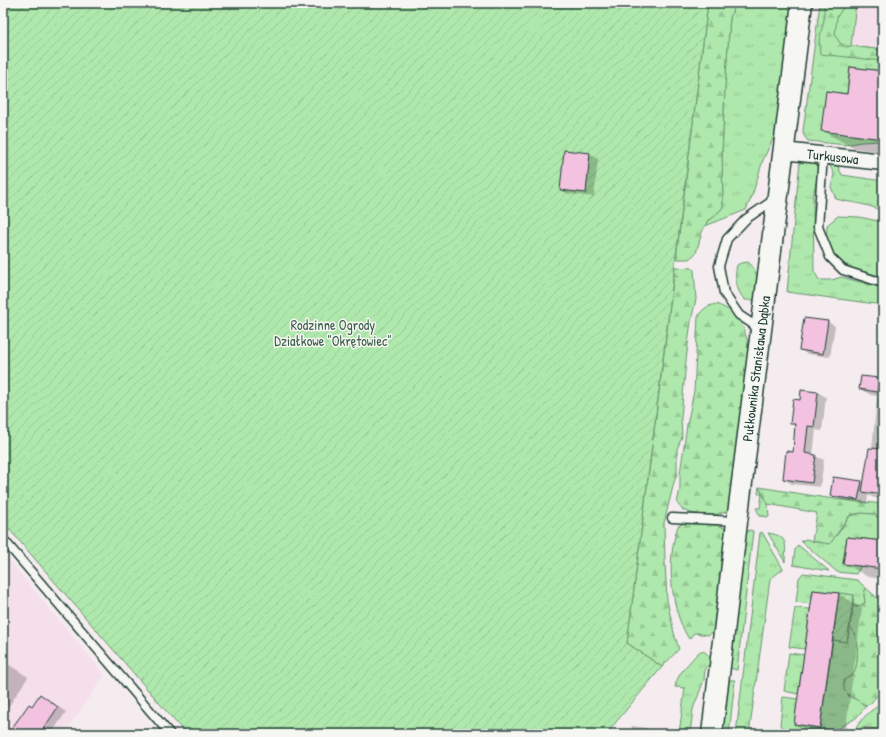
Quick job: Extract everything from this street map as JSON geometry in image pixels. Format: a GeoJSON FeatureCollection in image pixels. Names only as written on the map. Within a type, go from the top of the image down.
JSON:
{"type":"FeatureCollection","features":[{"type":"Feature","properties":{"kind":"street","name":"Pułkownika Stanisława Dąbka"},"geometry":{"type":"LineString","coordinates":[[712,734],[802,3]]}},
{"type":"Feature","properties":{"kind":"street","name":"Turkusowa"},"geometry":{"type":"LineString","coordinates":[[783,151],[883,162]]}},
{"type":"Feature","properties":{"kind":"lane"},"geometry":{"type":"LineString","coordinates":[[824,155],[818,227],[830,258],[843,270],[883,283]]}},
{"type":"Feature","properties":{"kind":"lane"},"geometry":{"type":"LineString","coordinates":[[762,330],[739,315],[735,310],[724,293],[719,266],[727,239],[746,219],[777,198]]}},
{"type":"Feature","properties":{"kind":"lane"},"geometry":{"type":"LineString","coordinates":[[672,518],[737,522]]}},
{"type":"Feature","properties":{"kind":"lane"},"geometry":{"type":"LineString","coordinates":[[3,539],[170,734]]}},
{"type":"Feature","properties":{"kind":"shaded area"},"geometry":{"type":"Polygon","coordinates":[[[826,3],[883,3],[883,61],[820,54],[826,3]]]}},
{"type":"Feature","properties":{"kind":"shaded area"},"geometry":{"type":"Polygon","coordinates":[[[3,553],[105,675],[63,734],[3,734],[3,553]]]}},
{"type":"Feature","properties":{"kind":"green space","name":"Rodzinne Ogrody Działkowe \"Okrętowiec\""},"geometry":{"type":"Polygon","coordinates":[[[3,3],[708,3],[627,643],[662,667],[606,734],[186,734],[3,522],[3,3]]]}},
{"type":"Feature","properties":{"kind":"green space"},"geometry":{"type":"Polygon","coordinates":[[[708,3],[735,3],[730,18],[725,87],[722,153],[723,207],[714,217],[708,220],[702,232],[696,253],[689,259],[676,259],[708,3]]]}},
{"type":"Feature","properties":{"kind":"green space"},"geometry":{"type":"Polygon","coordinates":[[[735,3],[793,3],[779,126],[763,160],[746,210],[705,226],[708,220],[714,217],[723,207],[722,153],[725,87],[730,18],[735,3]]]}},
{"type":"Feature","properties":{"kind":"green space"},"geometry":{"type":"Polygon","coordinates":[[[820,3],[856,3],[851,46],[883,50],[883,71],[850,67],[847,94],[826,91],[883,139],[882,141],[861,142],[846,145],[808,141],[804,136],[803,131],[820,3]]]}},
{"type":"Feature","properties":{"kind":"green space"},"geometry":{"type":"Polygon","coordinates":[[[824,3],[846,3],[837,17],[835,35],[840,43],[846,47],[851,46],[883,50],[883,61],[820,54],[819,40],[824,20],[824,3]]]}},
{"type":"Feature","properties":{"kind":"green space"},"geometry":{"type":"Polygon","coordinates":[[[813,160],[818,163],[820,167],[813,195],[814,271],[819,280],[832,280],[841,277],[883,288],[883,305],[787,292],[800,161],[813,160]]]}},
{"type":"Feature","properties":{"kind":"green space"},"geometry":{"type":"Polygon","coordinates":[[[828,162],[836,162],[842,175],[883,181],[883,212],[867,205],[836,199],[831,187],[834,174],[828,162]]]}},
{"type":"Feature","properties":{"kind":"green space"},"geometry":{"type":"Polygon","coordinates":[[[838,216],[859,217],[878,221],[883,217],[883,277],[857,270],[836,257],[827,241],[827,225],[838,216]]]}},
{"type":"Feature","properties":{"kind":"green space"},"geometry":{"type":"Polygon","coordinates":[[[748,262],[752,265],[756,274],[758,285],[754,300],[745,300],[736,284],[737,265],[748,262]]]}},
{"type":"Feature","properties":{"kind":"green space"},"geometry":{"type":"Polygon","coordinates":[[[675,267],[692,268],[694,270],[696,299],[691,321],[686,360],[681,418],[682,437],[677,449],[677,474],[664,523],[667,600],[679,649],[662,667],[627,643],[675,267]]]}},
{"type":"Feature","properties":{"kind":"green space"},"geometry":{"type":"Polygon","coordinates":[[[716,304],[730,311],[739,320],[745,332],[749,347],[729,510],[713,515],[693,514],[683,510],[677,503],[680,489],[680,474],[687,425],[694,391],[698,317],[705,308],[716,304]]]}},
{"type":"Feature","properties":{"kind":"green space"},"geometry":{"type":"Polygon","coordinates":[[[759,487],[768,504],[769,517],[760,516],[756,508],[760,508],[762,494],[758,494],[759,487]]]}},
{"type":"Feature","properties":{"kind":"green space"},"geometry":{"type":"Polygon","coordinates":[[[759,487],[827,498],[883,504],[883,524],[874,514],[861,513],[850,515],[830,544],[812,541],[817,513],[768,504],[759,487]]]}},
{"type":"Feature","properties":{"kind":"green space"},"geometry":{"type":"Polygon","coordinates":[[[861,513],[874,514],[880,520],[883,529],[883,541],[847,537],[843,563],[861,566],[856,574],[837,572],[801,541],[806,539],[820,543],[837,535],[850,516],[861,513]]]}},
{"type":"Feature","properties":{"kind":"green space"},"geometry":{"type":"Polygon","coordinates":[[[686,522],[715,525],[725,528],[726,532],[713,632],[708,635],[694,633],[689,639],[683,627],[674,599],[671,568],[674,539],[678,526],[686,522]]]}},
{"type":"Feature","properties":{"kind":"green space"},"geometry":{"type":"Polygon","coordinates":[[[749,530],[753,531],[737,670],[730,668],[746,534],[749,530]]]}},
{"type":"Feature","properties":{"kind":"green space"},"geometry":{"type":"Polygon","coordinates":[[[762,532],[783,569],[770,579],[749,734],[736,734],[760,533],[762,532]]]}},
{"type":"Feature","properties":{"kind":"green space"},"geometry":{"type":"Polygon","coordinates":[[[768,533],[775,534],[782,538],[786,550],[785,562],[768,533]]]}},
{"type":"Feature","properties":{"kind":"green space"},"geometry":{"type":"Polygon","coordinates":[[[798,545],[829,571],[793,565],[795,550],[798,545]]]}},
{"type":"Feature","properties":{"kind":"green space"},"geometry":{"type":"Polygon","coordinates":[[[803,573],[857,580],[866,588],[864,594],[865,603],[857,607],[853,606],[854,595],[813,590],[811,604],[796,602],[799,578],[803,573]]]}},
{"type":"Feature","properties":{"kind":"green space"},"geometry":{"type":"Polygon","coordinates":[[[866,588],[883,603],[883,688],[871,703],[866,706],[851,697],[844,690],[844,680],[854,673],[857,660],[856,638],[850,627],[853,606],[857,607],[865,603],[864,594],[866,588]]]}},
{"type":"Feature","properties":{"kind":"green space"},"geometry":{"type":"Polygon","coordinates":[[[839,593],[854,595],[847,642],[833,640],[839,593]]]}},
{"type":"Feature","properties":{"kind":"green space"},"geometry":{"type":"Polygon","coordinates":[[[795,608],[810,609],[805,649],[789,647],[795,608]]]}},
{"type":"Feature","properties":{"kind":"green space"},"geometry":{"type":"Polygon","coordinates":[[[850,627],[856,638],[857,660],[854,673],[844,680],[849,697],[858,700],[866,706],[856,718],[829,734],[791,733],[783,729],[780,725],[783,697],[798,699],[794,724],[820,728],[833,640],[847,642],[850,627]]]}},
{"type":"Feature","properties":{"kind":"green space"},"geometry":{"type":"Polygon","coordinates":[[[701,651],[712,657],[711,667],[707,666],[705,668],[704,680],[693,709],[690,734],[679,734],[685,688],[675,687],[676,682],[684,669],[701,651]]]}},
{"type":"Feature","properties":{"kind":"green space"},"geometry":{"type":"Polygon","coordinates":[[[789,653],[804,655],[798,694],[784,691],[789,653]]]}},
{"type":"Feature","properties":{"kind":"green space"},"geometry":{"type":"Polygon","coordinates":[[[729,680],[735,680],[729,734],[722,734],[729,680]]]}},
{"type":"Feature","properties":{"kind":"green space"},"geometry":{"type":"Polygon","coordinates":[[[883,703],[883,730],[862,727],[861,734],[853,734],[865,716],[883,703]]]}},
{"type":"Feature","properties":{"kind":"building"},"geometry":{"type":"Polygon","coordinates":[[[850,67],[883,71],[883,139],[821,131],[826,91],[847,94],[850,67]]]}},
{"type":"Feature","properties":{"kind":"building"},"geometry":{"type":"Polygon","coordinates":[[[564,150],[590,153],[586,193],[560,190],[564,150]]]}},
{"type":"Feature","properties":{"kind":"building"},"geometry":{"type":"Polygon","coordinates":[[[804,318],[828,321],[823,354],[799,350],[804,318]]]}},
{"type":"Feature","properties":{"kind":"building"},"geometry":{"type":"Polygon","coordinates":[[[861,376],[879,378],[877,392],[859,389],[861,376]]]}},
{"type":"Feature","properties":{"kind":"building"},"geometry":{"type":"Polygon","coordinates":[[[801,390],[818,392],[814,427],[808,426],[805,453],[816,455],[812,483],[783,479],[786,451],[793,452],[795,424],[790,424],[793,399],[800,400],[801,390]]]}},
{"type":"Feature","properties":{"kind":"building"},"geometry":{"type":"Polygon","coordinates":[[[869,448],[883,449],[883,495],[862,492],[869,448]]]}},
{"type":"Feature","properties":{"kind":"building"},"geometry":{"type":"Polygon","coordinates":[[[833,477],[862,481],[858,500],[830,496],[833,477]]]}},
{"type":"Feature","properties":{"kind":"building"},"geometry":{"type":"Polygon","coordinates":[[[847,537],[883,541],[883,569],[843,564],[847,537]]]}},
{"type":"Feature","properties":{"kind":"building"},"geometry":{"type":"Polygon","coordinates":[[[813,590],[839,593],[820,728],[794,724],[813,590]]]}},
{"type":"Feature","properties":{"kind":"building"},"geometry":{"type":"Polygon","coordinates":[[[40,694],[58,707],[40,734],[21,734],[12,728],[29,704],[32,706],[40,694]]]}}]}
